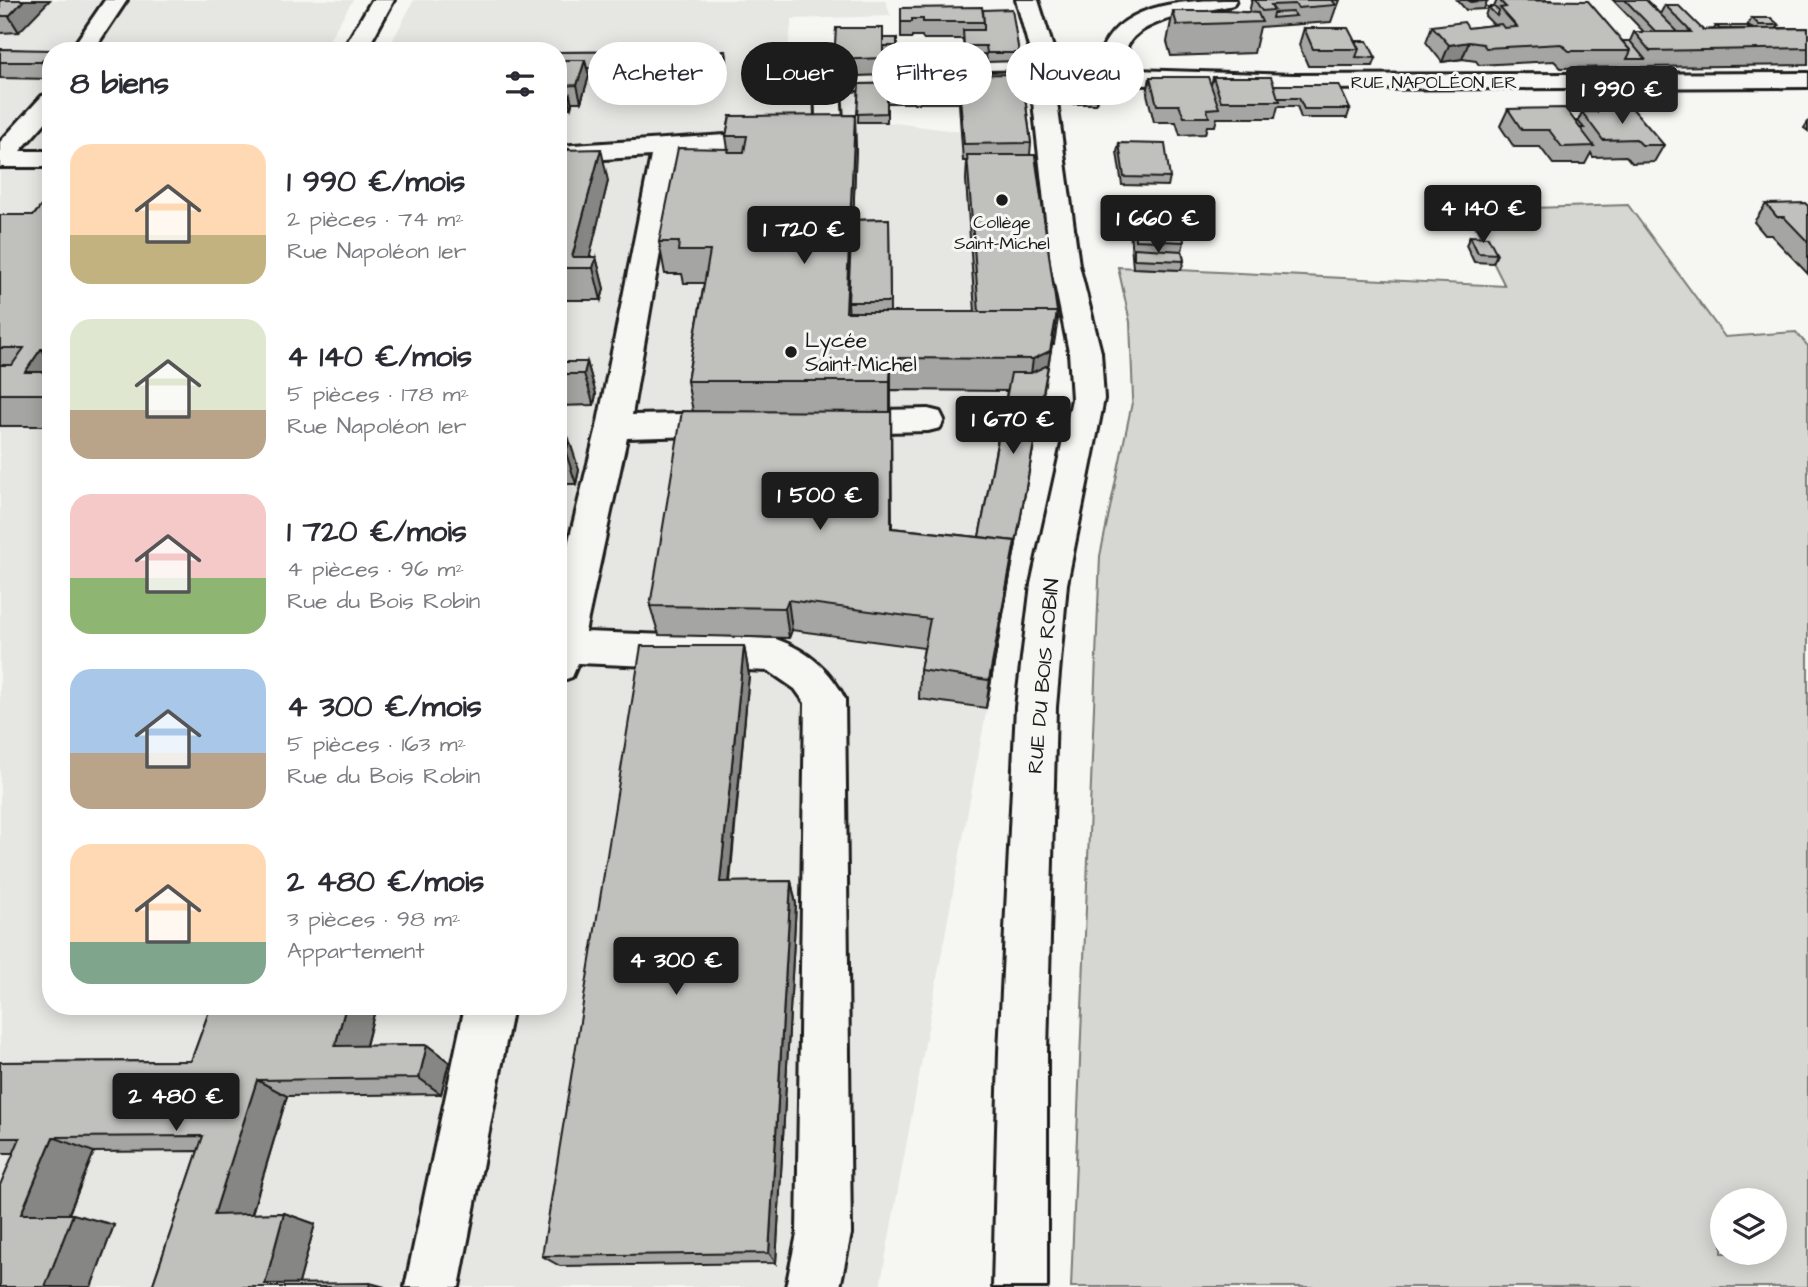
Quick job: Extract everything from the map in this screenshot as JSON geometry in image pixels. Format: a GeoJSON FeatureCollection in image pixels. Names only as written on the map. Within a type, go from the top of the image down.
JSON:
{"type":"FeatureCollection","features":[{"type":"Feature","properties":{"kind":"street"},"geometry":{"type":"LineString","coordinates":[[87,42],[116,0]]}},
{"type":"Feature","properties":{"kind":"street"},"geometry":{"type":"LineString","coordinates":[[359,42],[383,0]]}},
{"type":"Feature","properties":{"kind":"street"},"geometry":{"type":"LineString","coordinates":[[1027,0],[1039,42]]}},
{"type":"Feature","properties":{"kind":"street"},"geometry":{"type":"LineString","coordinates":[[1116,42],[1120,36],[1165,12],[1224,0]]}},
{"type":"Feature","properties":{"kind":"street","name":"RUE NAPOLÉON 1ER"},"geometry":{"type":"LineString","coordinates":[[1144,78],[1293,82],[1808,80]]}},
{"type":"Feature","properties":{"kind":"street","name":"RUE NAPOLÉON 1ER"},"geometry":{"type":"LineString","coordinates":[[665,148],[771,140],[811,131],[829,120],[827,83],[1006,80]]}},
{"type":"Feature","properties":{"kind":"street","name":"RUE DU BOIS ROBIN"},"geometry":{"type":"LineString","coordinates":[[1020,1287],[1023,1052],[1036,707],[1049,584],[1088,398],[1085,352],[1065,265],[1045,105]]}},
{"type":"Feature","properties":{"kind":"street"},"geometry":{"type":"LineString","coordinates":[[0,159],[42,112]]}},
{"type":"Feature","properties":{"kind":"street"},"geometry":{"type":"LineString","coordinates":[[567,153],[665,148],[613,427],[567,627]]}},
{"type":"Feature","properties":{"kind":"street"},"geometry":{"type":"LineString","coordinates":[[0,159],[42,159]]}},
{"type":"Feature","properties":{"kind":"street"},"geometry":{"type":"LineString","coordinates":[[805,423],[928,420]]}},
{"type":"Feature","properties":{"kind":"street"},"geometry":{"type":"LineString","coordinates":[[613,427],[764,424]]}},
{"type":"Feature","properties":{"kind":"street"},"geometry":{"type":"LineString","coordinates":[[567,657],[776,656],[809,677],[825,699],[824,1234],[813,1287]]}},
{"type":"Feature","properties":{"kind":"street"},"geometry":{"type":"LineString","coordinates":[[432,1287],[487,1015]]}},
{"type":"Feature","properties":{"kind":"shaded area"},"geometry":{"type":"Polygon","coordinates":[[[0,0],[353,0],[327,42],[42,42],[42,1015],[567,1015],[567,42],[392,42],[414,0],[885,0],[891,16],[792,19],[789,42],[741,42],[741,105],[858,105],[858,74],[872,74],[872,92],[859,93],[858,122],[887,122],[962,132],[1032,180],[1054,345],[880,1287],[0,1287],[0,0]]]}},
{"type":"Feature","properties":{"kind":"shaded area"},"geometry":{"type":"Polygon","coordinates":[[[992,71],[1006,71],[1006,80],[992,81],[992,71]]]}},
{"type":"Feature","properties":{"kind":"shaded area"},"geometry":{"type":"Polygon","coordinates":[[[1628,205],[1725,337],[1796,332],[1808,346],[1808,1287],[1071,1287],[1100,556],[1133,398],[1130,322],[1118,267],[1505,286],[1467,210],[1628,205]]]}},
{"type":"Feature","properties":{"kind":"building"},"geometry":{"type":"Polygon","coordinates":[[[0,0],[24,0],[9,16],[0,16],[0,0]]]}},
{"type":"Feature","properties":{"kind":"building"},"geometry":{"type":"Polygon","coordinates":[[[1255,0],[1332,0],[1336,5],[1298,8],[1295,4],[1271,5],[1274,10],[1262,11],[1255,0]]]}},
{"type":"Feature","properties":{"kind":"building"},"geometry":{"type":"Polygon","coordinates":[[[1499,0],[1588,1],[1631,51],[1569,51],[1561,44],[1486,48],[1483,44],[1469,42],[1449,45],[1432,26],[1464,22],[1468,28],[1501,24],[1504,28],[1517,27],[1500,8],[1506,7],[1499,0]]]}},
{"type":"Feature","properties":{"kind":"building"},"geometry":{"type":"Polygon","coordinates":[[[1625,0],[1646,0],[1678,32],[1656,32],[1625,0]]]}},
{"type":"Feature","properties":{"kind":"building"},"geometry":{"type":"Polygon","coordinates":[[[1665,5],[1678,5],[1703,30],[1808,28],[1808,48],[1650,51],[1634,32],[1691,32],[1665,5]]]}},
{"type":"Feature","properties":{"kind":"building"},"geometry":{"type":"Polygon","coordinates":[[[982,7],[984,22],[923,22],[923,19],[912,19],[912,22],[901,22],[901,8],[982,7]]]}},
{"type":"Feature","properties":{"kind":"building"},"geometry":{"type":"Polygon","coordinates":[[[1488,7],[1499,11],[1497,16],[1488,7]]]}},
{"type":"Feature","properties":{"kind":"building"},"geometry":{"type":"Polygon","coordinates":[[[1012,9],[1017,42],[1006,42],[1006,53],[992,53],[992,42],[964,42],[963,30],[984,30],[983,10],[1012,9]]]}},
{"type":"Feature","properties":{"kind":"building"},"geometry":{"type":"Polygon","coordinates":[[[1173,11],[1258,13],[1262,22],[1177,25],[1173,11]]]}},
{"type":"Feature","properties":{"kind":"building"},"geometry":{"type":"Polygon","coordinates":[[[1293,12],[1296,16],[1272,18],[1273,13],[1293,12]]]}},
{"type":"Feature","properties":{"kind":"building"},"geometry":{"type":"Polygon","coordinates":[[[1752,18],[1771,18],[1779,25],[1759,25],[1752,18]]]}},
{"type":"Feature","properties":{"kind":"building"},"geometry":{"type":"Polygon","coordinates":[[[1716,26],[1750,26],[1753,29],[1720,29],[1716,26]]]}},
{"type":"Feature","properties":{"kind":"building"},"geometry":{"type":"Polygon","coordinates":[[[836,28],[883,28],[883,42],[872,42],[872,58],[858,59],[858,42],[835,42],[836,28]]]}},
{"type":"Feature","properties":{"kind":"building"},"geometry":{"type":"Polygon","coordinates":[[[1304,28],[1348,28],[1359,49],[1313,49],[1304,28]]]}},
{"type":"Feature","properties":{"kind":"building"},"geometry":{"type":"Polygon","coordinates":[[[883,38],[897,38],[897,42],[883,42],[883,38]]]}},
{"type":"Feature","properties":{"kind":"building"},"geometry":{"type":"Polygon","coordinates":[[[1355,41],[1367,41],[1376,58],[1356,57],[1359,49],[1355,41]]]}},
{"type":"Feature","properties":{"kind":"building"},"geometry":{"type":"Polygon","coordinates":[[[1622,41],[1630,41],[1645,59],[1627,59],[1631,51],[1622,41]]]}},
{"type":"Feature","properties":{"kind":"building"},"geometry":{"type":"Polygon","coordinates":[[[0,49],[42,50],[41,62],[0,62],[0,49]]]}},
{"type":"Feature","properties":{"kind":"building"},"geometry":{"type":"Polygon","coordinates":[[[567,52],[588,52],[588,68],[585,60],[567,60],[567,52]]]}},
{"type":"Feature","properties":{"kind":"building"},"geometry":{"type":"Polygon","coordinates":[[[567,60],[585,60],[577,85],[567,86],[567,60]]]}},
{"type":"Feature","properties":{"kind":"building"},"geometry":{"type":"Polygon","coordinates":[[[992,74],[1006,74],[1006,105],[1026,105],[1031,143],[964,144],[961,105],[992,105],[992,74]]]}},
{"type":"Feature","properties":{"kind":"building"},"geometry":{"type":"Polygon","coordinates":[[[1150,77],[1208,77],[1219,108],[1207,109],[1209,117],[1184,117],[1179,105],[1157,105],[1150,77]]]}},
{"type":"Feature","properties":{"kind":"building"},"geometry":{"type":"Polygon","coordinates":[[[1213,77],[1271,77],[1280,101],[1221,101],[1213,77]]]}},
{"type":"Feature","properties":{"kind":"building"},"geometry":{"type":"Polygon","coordinates":[[[859,84],[872,84],[872,105],[887,105],[887,113],[857,114],[859,84]]]}},
{"type":"Feature","properties":{"kind":"building"},"geometry":{"type":"Polygon","coordinates":[[[1274,85],[1339,85],[1350,109],[1304,109],[1299,98],[1278,98],[1274,85]]]}},
{"type":"Feature","properties":{"kind":"building"},"geometry":{"type":"Polygon","coordinates":[[[1565,108],[1594,146],[1562,147],[1549,130],[1522,130],[1508,109],[1565,108]]]}},
{"type":"Feature","properties":{"kind":"building"},"geometry":{"type":"Polygon","coordinates":[[[1632,108],[1664,145],[1642,145],[1636,139],[1603,140],[1582,112],[1597,112],[1595,109],[1632,108]]]}},
{"type":"Feature","properties":{"kind":"building"},"geometry":{"type":"Polygon","coordinates":[[[855,115],[846,312],[1057,312],[1050,351],[1033,359],[891,358],[890,381],[687,381],[710,251],[678,251],[679,242],[659,242],[678,148],[744,152],[747,136],[726,136],[730,116],[855,115]]]}},
{"type":"Feature","properties":{"kind":"building"},"geometry":{"type":"Polygon","coordinates":[[[1119,143],[1165,144],[1170,178],[1124,177],[1119,143]]]}},
{"type":"Feature","properties":{"kind":"building"},"geometry":{"type":"Polygon","coordinates":[[[601,149],[572,257],[596,257],[593,268],[567,268],[567,150],[601,149]]]}},
{"type":"Feature","properties":{"kind":"building"},"geometry":{"type":"Polygon","coordinates":[[[967,155],[1035,155],[1058,319],[1057,312],[979,312],[967,155]]]}},
{"type":"Feature","properties":{"kind":"building"},"geometry":{"type":"Polygon","coordinates":[[[1137,202],[1180,204],[1184,242],[1135,240],[1134,214],[1138,214],[1137,202]]]}},
{"type":"Feature","properties":{"kind":"building"},"geometry":{"type":"Polygon","coordinates":[[[1805,203],[1808,206],[1808,242],[1784,217],[1777,217],[1766,204],[1805,203]]]}},
{"type":"Feature","properties":{"kind":"building"},"geometry":{"type":"Polygon","coordinates":[[[42,205],[42,349],[25,372],[42,372],[42,394],[0,394],[0,365],[12,365],[24,348],[0,348],[0,215],[34,215],[42,205]]]}},
{"type":"Feature","properties":{"kind":"building"},"geometry":{"type":"Polygon","coordinates":[[[1129,210],[1136,210],[1136,214],[1129,223],[1129,210]]]}},
{"type":"Feature","properties":{"kind":"building"},"geometry":{"type":"Polygon","coordinates":[[[889,219],[890,302],[848,302],[852,220],[889,219]]]}},
{"type":"Feature","properties":{"kind":"building"},"geometry":{"type":"Polygon","coordinates":[[[1470,236],[1488,237],[1497,254],[1478,253],[1470,236]]]}},
{"type":"Feature","properties":{"kind":"building"},"geometry":{"type":"Polygon","coordinates":[[[1134,248],[1182,251],[1184,261],[1134,259],[1134,248]]]}},
{"type":"Feature","properties":{"kind":"building"},"geometry":{"type":"Polygon","coordinates":[[[567,362],[587,362],[584,374],[567,374],[567,362]]]}},
{"type":"Feature","properties":{"kind":"building"},"geometry":{"type":"Polygon","coordinates":[[[1048,365],[1014,554],[1015,541],[979,537],[1011,373],[1031,373],[1048,365]]]}},
{"type":"Feature","properties":{"kind":"building"},"geometry":{"type":"Polygon","coordinates":[[[682,411],[891,412],[891,528],[1015,541],[989,680],[920,670],[930,619],[788,600],[785,608],[650,606],[682,411]]]}},
{"type":"Feature","properties":{"kind":"building"},"geometry":{"type":"Polygon","coordinates":[[[641,646],[744,646],[720,882],[791,881],[769,1253],[542,1256],[641,646]]]}},
{"type":"Feature","properties":{"kind":"building"},"geometry":{"type":"Polygon","coordinates":[[[208,1015],[344,1015],[335,1046],[427,1045],[419,1078],[257,1080],[214,1215],[284,1213],[265,1284],[370,1283],[369,1287],[152,1287],[203,1136],[53,1137],[21,1214],[73,1214],[45,1287],[0,1287],[0,1185],[20,1138],[0,1138],[0,1062],[191,1061],[208,1015]]]}},
{"type":"Feature","properties":{"kind":"place","name":"Collège Saint-Michel"},"geometry":{"type":"Point","coordinates":[1002,200]}},
{"type":"Feature","properties":{"kind":"place","name":"Lycée Saint-Michel"},"geometry":{"type":"Point","coordinates":[791,352]}}]}
